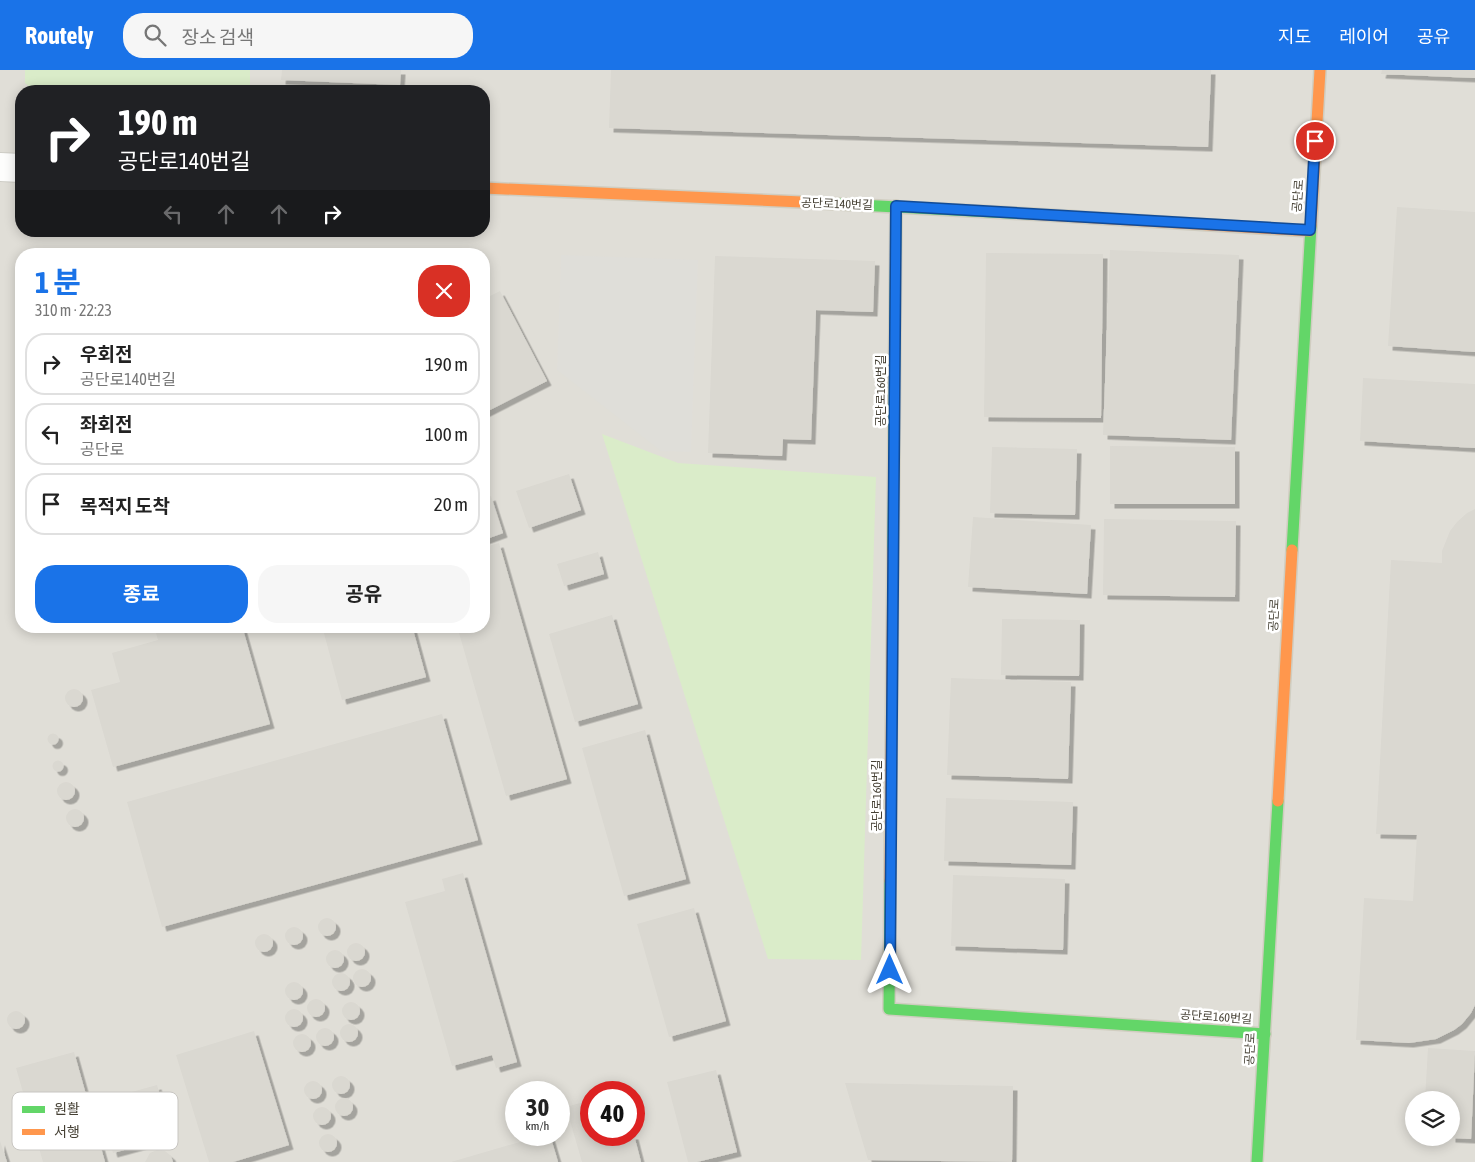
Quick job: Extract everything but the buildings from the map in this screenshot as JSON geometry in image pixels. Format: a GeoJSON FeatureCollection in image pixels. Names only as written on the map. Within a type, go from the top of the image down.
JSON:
{"type":"FeatureCollection","features":[{"type":"Feature","properties":{"kind":"street","name":"공단로"},"geometry":{"type":"LineString","coordinates":[[1257,1162],[1320,70]]}},
{"type":"Feature","properties":{"kind":"street"},"geometry":{"type":"LineString","coordinates":[[0,167],[15,168]]}},
{"type":"Feature","properties":{"kind":"street","name":"공단로140번길"},"geometry":{"type":"LineString","coordinates":[[490,188],[896,206],[1310,230]]}},
{"type":"Feature","properties":{"kind":"street","name":"공단로160번길"},"geometry":{"type":"LineString","coordinates":[[896,206],[889,1009],[1265,1034]]}},
{"type":"Feature","properties":{"kind":"shaded area"},"geometry":{"type":"Polygon","coordinates":[[[0,70],[1475,70],[1475,1162],[0,1162],[0,70]]]}},
{"type":"Feature","properties":{"kind":"shaded area"},"geometry":{"type":"Polygon","coordinates":[[[561,255],[698,260],[691,452],[661,451],[557,370],[561,255]]]}},
{"type":"Feature","properties":{"kind":"green space"},"geometry":{"type":"Polygon","coordinates":[[[25,70],[250,70],[250,85],[28,85],[25,83],[25,70]]]}},
{"type":"Feature","properties":{"kind":"green space"},"geometry":{"type":"Polygon","coordinates":[[[602,434],[678,463],[876,477],[861,960],[768,959],[602,434]]]}},
{"type":"Feature","properties":{"kind":"traffic: fast"},"geometry":{"type":"LineString","coordinates":[[802,202],[1030,214]]}},
{"type":"Feature","properties":{"kind":"traffic: fast"},"geometry":{"type":"LineString","coordinates":[[893,549],[896,206]]}},
{"type":"Feature","properties":{"kind":"traffic: fast"},"geometry":{"type":"LineString","coordinates":[[1292,550],[1311,226]]}},
{"type":"Feature","properties":{"kind":"traffic: fast"},"geometry":{"type":"LineString","coordinates":[[1257,1162],[1278,801]]}},
{"type":"Feature","properties":{"kind":"traffic: fast"},"geometry":{"type":"LineString","coordinates":[[890,881],[889,1009],[1265,1034]]}},
{"type":"Feature","properties":{"kind":"traffic: slow"},"geometry":{"type":"LineString","coordinates":[[1311,226],[1320,70]]}},
{"type":"Feature","properties":{"kind":"traffic: slow"},"geometry":{"type":"LineString","coordinates":[[490,188],[802,202]]}},
{"type":"Feature","properties":{"kind":"traffic: slow"},"geometry":{"type":"LineString","coordinates":[[1030,214],[1310,231]]}},
{"type":"Feature","properties":{"kind":"traffic: slow"},"geometry":{"type":"LineString","coordinates":[[890,881],[893,549]]}},
{"type":"Feature","properties":{"kind":"traffic: slow"},"geometry":{"type":"LineString","coordinates":[[1278,801],[1292,550]]}},
{"type":"Feature","properties":{"kind":"route"},"geometry":{"type":"LineString","coordinates":[[890,970],[896,206],[1310,230],[1315,141]]}}]}
